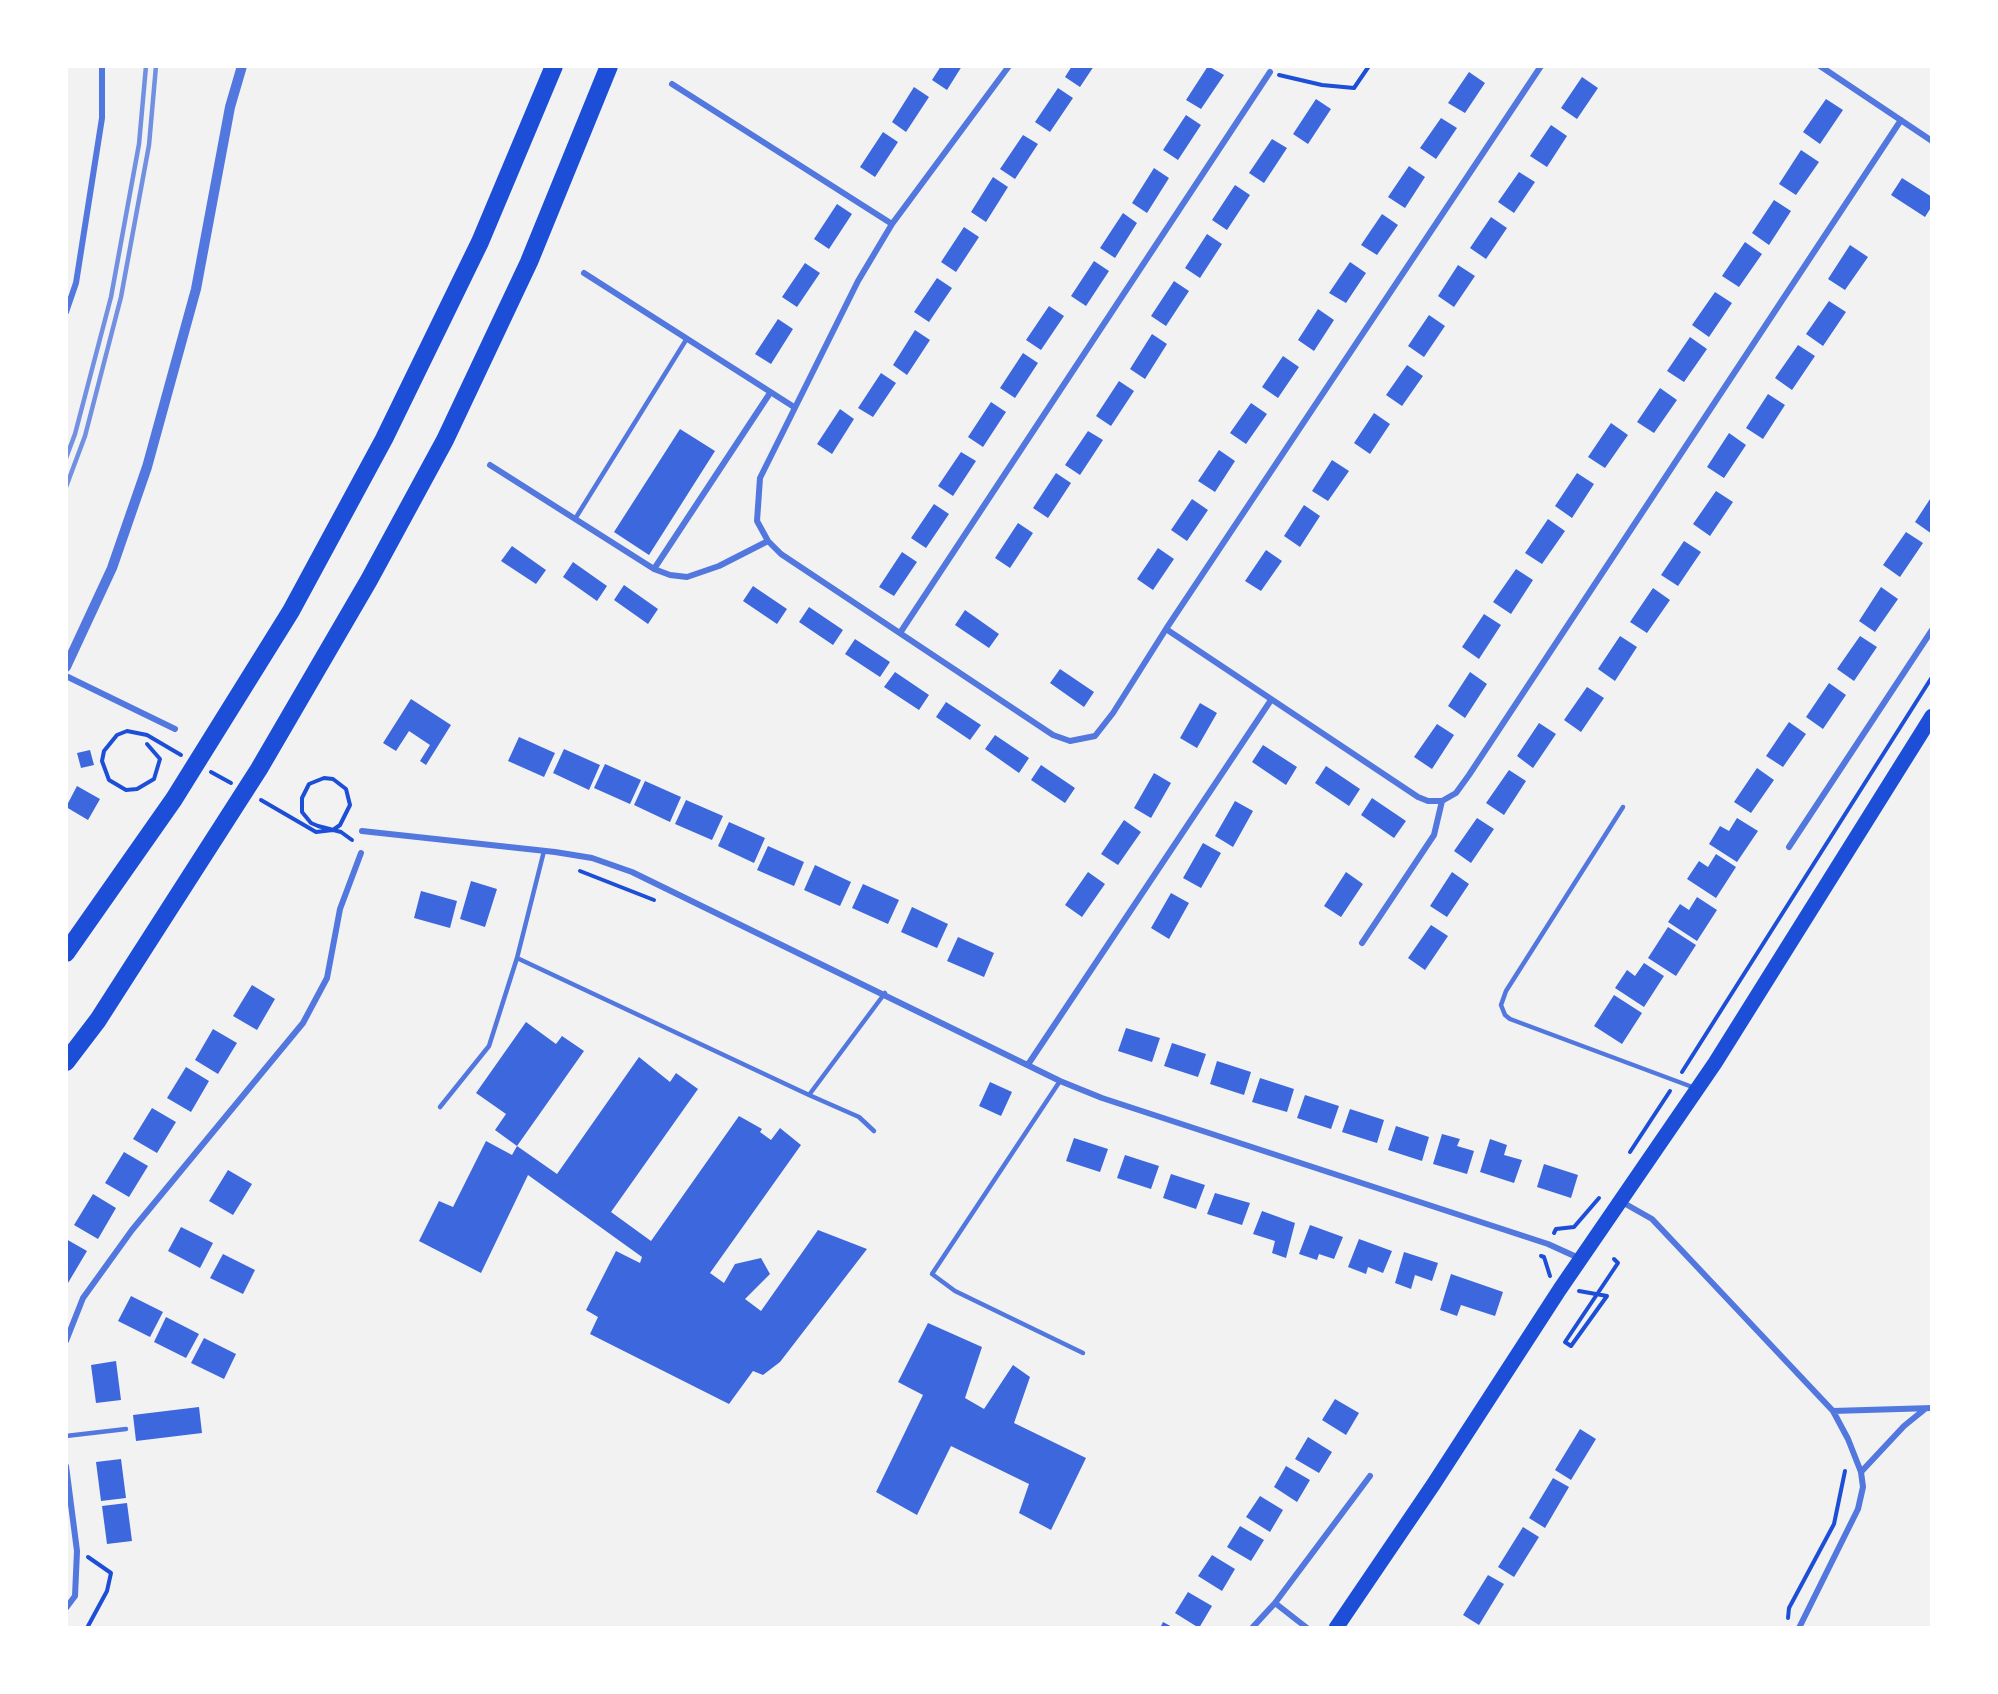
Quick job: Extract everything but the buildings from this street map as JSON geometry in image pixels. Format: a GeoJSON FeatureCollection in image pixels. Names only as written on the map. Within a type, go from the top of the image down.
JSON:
{"type":"FeatureCollection","features":[{"type":"Feature","properties":{"kind":"highway"},"geometry":{"type":"LineString","coordinates":[[66,953],[174,799],[291,611],[384,439],[475,252],[525,140],[554,66]]}},
{"type":"Feature","properties":{"kind":"highway"},"geometry":{"type":"LineString","coordinates":[[66,1062],[98,1020],[259,770],[369,580],[445,440],[529,262],[609,66]]}},
{"type":"Feature","properties":{"kind":"main road"},"geometry":{"type":"LineString","coordinates":[[1336,1628],[1697,1089],[1932,716]]}},
{"type":"Feature","properties":{"kind":"street"},"geometry":{"type":"LineString","coordinates":[[66,312],[76,283],[102,118],[102,66]]}},
{"type":"Feature","properties":{"kind":"street"},"geometry":{"type":"LineString","coordinates":[[66,667],[112,568],[147,467],[196,289],[230,107],[242,66]]}},
{"type":"Feature","properties":{"kind":"street"},"geometry":{"type":"LineString","coordinates":[[1009,66],[892,224],[858,281],[760,478],[757,521],[768,541],[781,554],[1053,735],[1070,741],[1095,736],[1113,713],[1166,629],[1540,66]]}},
{"type":"Feature","properties":{"kind":"street"},"geometry":{"type":"LineString","coordinates":[[1820,66],[1932,141]]}},
{"type":"Feature","properties":{"kind":"street"},"geometry":{"type":"LineString","coordinates":[[900,633],[1270,72]]}},
{"type":"Feature","properties":{"kind":"street"},"geometry":{"type":"LineString","coordinates":[[672,84],[892,224]]}},
{"type":"Feature","properties":{"kind":"street"},"geometry":{"type":"LineString","coordinates":[[1166,629],[1418,797],[1428,801],[1442,801],[1456,794],[1901,120]]}},
{"type":"Feature","properties":{"kind":"street"},"geometry":{"type":"LineString","coordinates":[[584,273],[794,407]]}},
{"type":"Feature","properties":{"kind":"street"},"geometry":{"type":"LineString","coordinates":[[654,569],[770,393]]}},
{"type":"Feature","properties":{"kind":"street"},"geometry":{"type":"LineString","coordinates":[[490,465],[654,569],[687,577],[719,566],[768,541]]}},
{"type":"Feature","properties":{"kind":"street"},"geometry":{"type":"LineString","coordinates":[[1789,847],[1932,630]]}},
{"type":"Feature","properties":{"kind":"street"},"geometry":{"type":"LineString","coordinates":[[66,676],[175,729]]}},
{"type":"Feature","properties":{"kind":"street"},"geometry":{"type":"LineString","coordinates":[[1029,1064],[1271,700]]}},
{"type":"Feature","properties":{"kind":"street"},"geometry":{"type":"LineString","coordinates":[[1362,943],[1434,835],[1442,801]]}},
{"type":"Feature","properties":{"kind":"street"},"geometry":{"type":"LineString","coordinates":[[362,831],[592,858],[632,872],[1060,1080],[1124,1105],[1548,1245],[1582,1259]]}},
{"type":"Feature","properties":{"kind":"street"},"geometry":{"type":"LineString","coordinates":[[66,1341],[83,1298],[132,1230],[303,1023],[327,978],[340,909],[361,853]]}},
{"type":"Feature","properties":{"kind":"street"},"geometry":{"type":"LineString","coordinates":[[1621,1201],[1652,1219],[1833,1411],[1848,1439],[1861,1472],[1863,1487],[1858,1509],[1799,1628]]}},
{"type":"Feature","properties":{"kind":"street"},"geometry":{"type":"LineString","coordinates":[[1833,1411],[1928,1408]]}},
{"type":"Feature","properties":{"kind":"street"},"geometry":{"type":"LineString","coordinates":[[1861,1472],[1904,1426],[1928,1408]]}},
{"type":"Feature","properties":{"kind":"street"},"geometry":{"type":"LineString","coordinates":[[66,1466],[77,1551],[75,1596],[66,1608]]}},
{"type":"Feature","properties":{"kind":"street"},"geometry":{"type":"LineString","coordinates":[[1252,1628],[1275,1603],[1370,1476]]}},
{"type":"Feature","properties":{"kind":"street"},"geometry":{"type":"LineString","coordinates":[[1275,1603],[1307,1628]]}},
{"type":"Feature","properties":{"kind":"lane"},"geometry":{"type":"LineString","coordinates":[[575,519],[686,340]]}},
{"type":"Feature","properties":{"kind":"lane"},"geometry":{"type":"LineString","coordinates":[[1623,807],[1506,991],[1501,1005],[1504,1015],[1510,1019],[1697,1089]]}},
{"type":"Feature","properties":{"kind":"lane"},"geometry":{"type":"LineString","coordinates":[[440,1107],[489,1046],[517,958],[544,851]]}},
{"type":"Feature","properties":{"kind":"lane"},"geometry":{"type":"LineString","coordinates":[[517,958],[859,1117],[874,1131]]}},
{"type":"Feature","properties":{"kind":"lane"},"geometry":{"type":"LineString","coordinates":[[809,1095],[885,993]]}},
{"type":"Feature","properties":{"kind":"lane"},"geometry":{"type":"LineString","coordinates":[[1060,1080],[932,1274],[955,1291],[1083,1353]]}},
{"type":"Feature","properties":{"kind":"lane"},"geometry":{"type":"LineString","coordinates":[[66,1436],[126,1429]]}},
{"type":"Feature","properties":{"kind":"path"},"geometry":{"type":"LineString","coordinates":[[1270,72],[1322,85],[1354,88],[1369,66]]}},
{"type":"Feature","properties":{"kind":"path"},"geometry":{"type":"LineString","coordinates":[[1628,1156],[1932,677]]}},
{"type":"Feature","properties":{"kind":"path"},"geometry":{"type":"LineString","coordinates":[[147,735],[127,732],[109,742],[102,760],[109,780],[126,790],[146,786],[154,779],[160,759],[147,744]]}},
{"type":"Feature","properties":{"kind":"path"},"geometry":{"type":"LineString","coordinates":[[316,832],[333,830],[340,825],[347,814],[349,797],[346,789],[333,779],[316,780],[307,787],[301,805],[306,818],[318,826],[341,832],[351,839],[361,853]]}},
{"type":"Feature","properties":{"kind":"path"},"geometry":{"type":"LineString","coordinates":[[581,871],[659,902]]}},
{"type":"Feature","properties":{"kind":"path"},"geometry":{"type":"LineString","coordinates":[[1548,1245],[1556,1229],[1574,1227],[1602,1193]]}},
{"type":"Feature","properties":{"kind":"path"},"geometry":{"type":"LineString","coordinates":[[1607,1296],[1571,1346],[1565,1342],[1616,1261]]}},
{"type":"Feature","properties":{"kind":"path"},"geometry":{"type":"LineString","coordinates":[[1788,1628],[1789,1608],[1834,1524],[1846,1476],[1844,1467]]}},
{"type":"Feature","properties":{"kind":"path"},"geometry":{"type":"LineString","coordinates":[[77,1551],[111,1573],[107,1591],[87,1628]]}},
{"type":"Feature","properties":{"kind":"railway"},"geometry":{"type":"LineString","coordinates":[[66,458],[75,434],[111,297],[139,144],[146,66]]}},
{"type":"Feature","properties":{"kind":"railway"},"geometry":{"type":"LineString","coordinates":[[66,487],[85,436],[121,297],[149,145],[156,66]]}}]}
